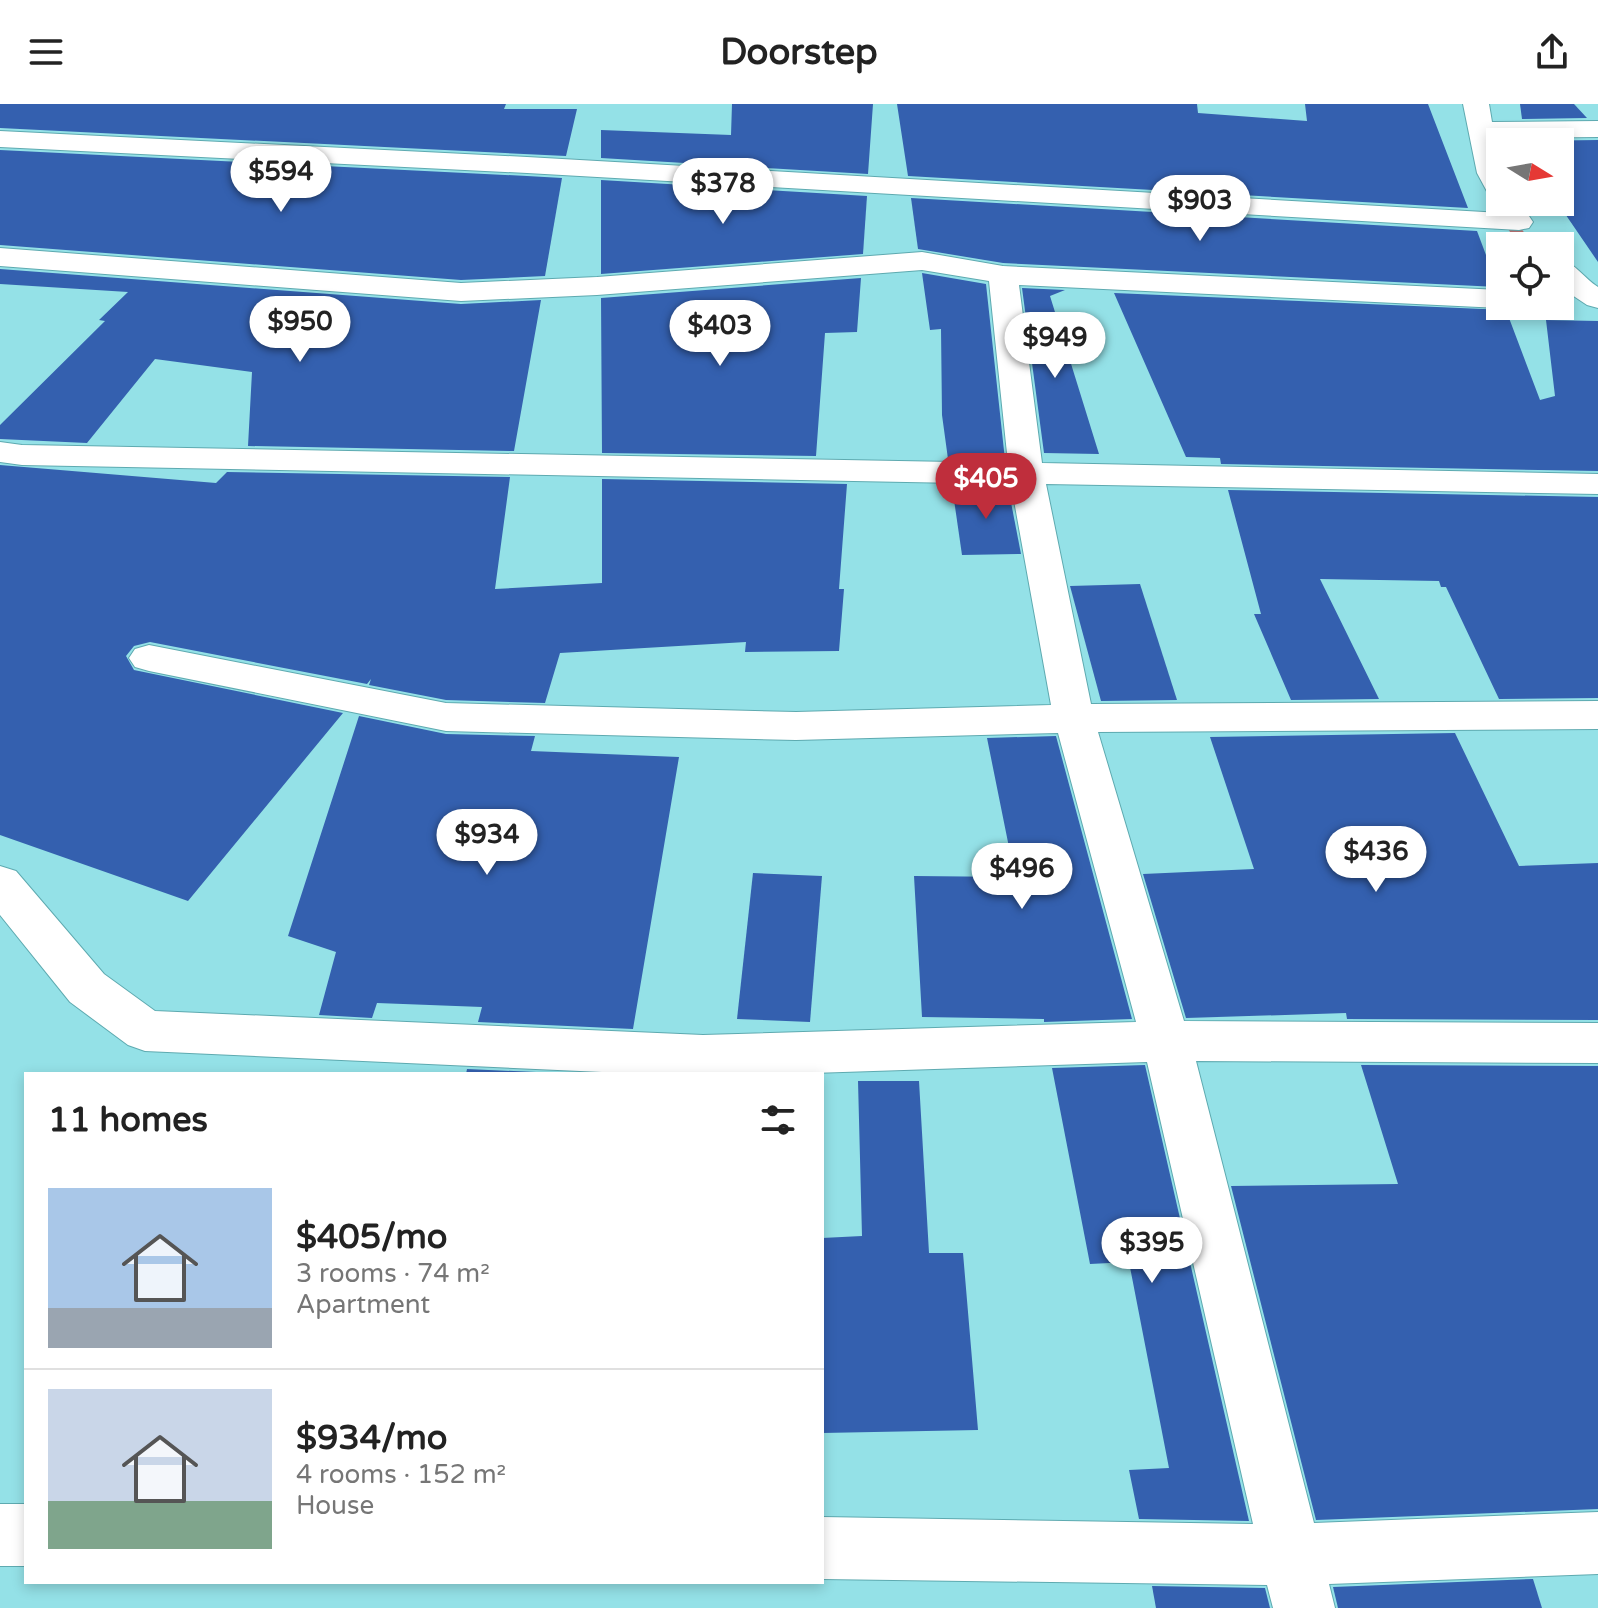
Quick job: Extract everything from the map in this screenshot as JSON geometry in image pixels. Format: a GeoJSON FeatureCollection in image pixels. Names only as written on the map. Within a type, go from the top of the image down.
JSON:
{"type":"FeatureCollection","features":[{"type":"Feature","properties":{"kind":"street"},"geometry":{"type":"LineString","coordinates":[[1486,154],[1478,117],[1598,129]]}},
{"type":"Feature","properties":{"kind":"street"},"geometry":{"type":"LineString","coordinates":[[0,139],[527,165],[1520,221]]}},
{"type":"Feature","properties":{"kind":"street"},"geometry":{"type":"LineString","coordinates":[[0,257],[461,292],[597,286],[922,261],[1003,275],[1486,298]]}},
{"type":"Feature","properties":{"kind":"street"},"geometry":{"type":"LineString","coordinates":[[1003,275],[1026,473],[1074,718],[1166,1041],[1296,1581]]}},
{"type":"Feature","properties":{"kind":"street"},"geometry":{"type":"LineString","coordinates":[[1574,285],[1598,300]]}},
{"type":"Feature","properties":{"kind":"street"},"geometry":{"type":"LineString","coordinates":[[1574,300],[1598,300]]}},
{"type":"Feature","properties":{"kind":"street"},"geometry":{"type":"LineString","coordinates":[[0,452],[1598,484]]}},
{"type":"Feature","properties":{"kind":"street"},"geometry":{"type":"LineString","coordinates":[[149,658],[446,717],[796,726],[1074,718],[1598,715]]}},
{"type":"Feature","properties":{"kind":"street"},"geometry":{"type":"LineString","coordinates":[[0,883],[87,988],[145,1031],[703,1056],[1166,1041],[1598,1043]]}},
{"type":"Feature","properties":{"kind":"street"},"geometry":{"type":"LineString","coordinates":[[0,1535],[24,1535]]}},
{"type":"Feature","properties":{"kind":"street"},"geometry":{"type":"LineString","coordinates":[[824,1548],[1296,1581],[1484,1545],[1598,1543]]}},
{"type":"Feature","properties":{"kind":"building"},"geometry":{"type":"Polygon","coordinates":[[[0,104],[506,104],[504,109],[577,109],[566,156],[0,128],[0,104]]]}},
{"type":"Feature","properties":{"kind":"building"},"geometry":{"type":"Polygon","coordinates":[[[732,104],[873,104],[868,174],[601,158],[601,130],[731,135],[732,104]]]}},
{"type":"Feature","properties":{"kind":"building"},"geometry":{"type":"Polygon","coordinates":[[[897,104],[1197,104],[1198,113],[1307,121],[1305,104],[1428,104],[1468,208],[908,176],[897,104]]]}},
{"type":"Feature","properties":{"kind":"building"},"geometry":{"type":"Polygon","coordinates":[[[1520,104],[1574,104],[1587,118],[1522,119],[1520,104]]]}},
{"type":"Feature","properties":{"kind":"building"},"geometry":{"type":"Polygon","coordinates":[[[1574,140],[1598,140],[1598,262],[1567,216],[1574,216],[1574,140]]]}},
{"type":"Feature","properties":{"kind":"building"},"geometry":{"type":"Polygon","coordinates":[[[0,150],[562,178],[545,276],[461,280],[0,245],[0,150]]]}},
{"type":"Feature","properties":{"kind":"building"},"geometry":{"type":"Polygon","coordinates":[[[601,180],[867,196],[863,254],[601,274],[601,180]]]}},
{"type":"Feature","properties":{"kind":"building"},"geometry":{"type":"Polygon","coordinates":[[[911,198],[1477,231],[1486,255],[1486,286],[1003,263],[918,249],[911,198]]]}},
{"type":"Feature","properties":{"kind":"building"},"geometry":{"type":"Polygon","coordinates":[[[0,269],[461,304],[541,300],[514,451],[248,446],[252,372],[155,359],[87,443],[0,439],[0,425],[105,321],[99,320],[128,292],[0,284],[0,269]]]}},
{"type":"Feature","properties":{"kind":"building"},"geometry":{"type":"Polygon","coordinates":[[[922,273],[986,284],[1005,460],[948,459],[942,415],[941,329],[930,330],[922,273]]]}},
{"type":"Feature","properties":{"kind":"building"},"geometry":{"type":"Polygon","coordinates":[[[861,278],[857,332],[825,333],[816,456],[602,453],[601,298],[861,278]]]}},
{"type":"Feature","properties":{"kind":"building"},"geometry":{"type":"Polygon","coordinates":[[[1022,288],[1065,290],[1050,296],[1099,454],[1044,453],[1022,288]]]}},
{"type":"Feature","properties":{"kind":"building"},"geometry":{"type":"Polygon","coordinates":[[[1114,293],[1486,309],[1486,320],[1510,320],[1540,400],[1555,396],[1546,320],[1598,321],[1598,471],[1221,464],[1220,458],[1186,457],[1114,293]]]}},
{"type":"Feature","properties":{"kind":"building"},"geometry":{"type":"Polygon","coordinates":[[[0,465],[216,483],[227,472],[510,477],[495,589],[602,583],[602,479],[847,484],[839,589],[844,589],[839,651],[745,652],[746,642],[560,653],[545,703],[446,700],[369,685],[371,679],[367,684],[150,642],[134,646],[126,656],[134,670],[343,713],[188,901],[0,835],[0,465]]]}},
{"type":"Feature","properties":{"kind":"building"},"geometry":{"type":"Polygon","coordinates":[[[952,486],[1008,487],[1021,554],[962,555],[952,486]]]}},
{"type":"Feature","properties":{"kind":"building"},"geometry":{"type":"Polygon","coordinates":[[[1228,490],[1598,497],[1598,698],[1499,699],[1446,587],[1441,587],[1439,581],[1320,579],[1379,699],[1291,700],[1254,614],[1261,614],[1228,490]]]}},
{"type":"Feature","properties":{"kind":"building"},"geometry":{"type":"Polygon","coordinates":[[[1140,584],[1177,700],[1101,701],[1070,586],[1140,584]]]}},
{"type":"Feature","properties":{"kind":"building"},"geometry":{"type":"Polygon","coordinates":[[[359,716],[446,734],[535,736],[531,751],[679,757],[633,1029],[478,1022],[482,1007],[377,1003],[372,1018],[319,1015],[336,952],[288,936],[359,716]]]}},
{"type":"Feature","properties":{"kind":"building"},"geometry":{"type":"Polygon","coordinates":[[[1455,733],[1519,866],[1598,863],[1598,1020],[1347,1019],[1346,1013],[1186,1018],[1143,874],[1254,869],[1210,737],[1455,733]]]}},
{"type":"Feature","properties":{"kind":"building"},"geometry":{"type":"Polygon","coordinates":[[[1056,736],[1132,1019],[1044,1022],[1044,1019],[922,1017],[914,876],[1015,877],[987,738],[1056,736]]]}},
{"type":"Feature","properties":{"kind":"building"},"geometry":{"type":"Polygon","coordinates":[[[753,873],[822,876],[810,1022],[737,1019],[753,873]]]}},
{"type":"Feature","properties":{"kind":"building"},"geometry":{"type":"Polygon","coordinates":[[[1145,1065],[1249,1521],[1139,1519],[1129,1470],[1169,1468],[1129,1262],[1090,1264],[1052,1068],[1145,1065]]]}},
{"type":"Feature","properties":{"kind":"building"},"geometry":{"type":"Polygon","coordinates":[[[1361,1065],[1598,1066],[1598,1509],[1316,1520],[1231,1186],[1398,1184],[1361,1065]]]}},
{"type":"Feature","properties":{"kind":"building"},"geometry":{"type":"Polygon","coordinates":[[[467,1069],[535,1072],[466,1072],[467,1069]]]}},
{"type":"Feature","properties":{"kind":"building"},"geometry":{"type":"Polygon","coordinates":[[[858,1081],[919,1081],[929,1253],[963,1253],[978,1430],[824,1433],[824,1238],[862,1236],[858,1081]]]}},
{"type":"Feature","properties":{"kind":"building"},"geometry":{"type":"Polygon","coordinates":[[[1533,1579],[1542,1608],[1338,1608],[1333,1587],[1533,1579]]]}},
{"type":"Feature","properties":{"kind":"building"},"geometry":{"type":"Polygon","coordinates":[[[1152,1586],[1265,1588],[1270,1608],[1156,1608],[1152,1586]]]}},
{"type":"Feature","properties":{"kind":"waterway"},"geometry":{"type":"LineString","coordinates":[[1504,216],[1517,232]]}}]}
